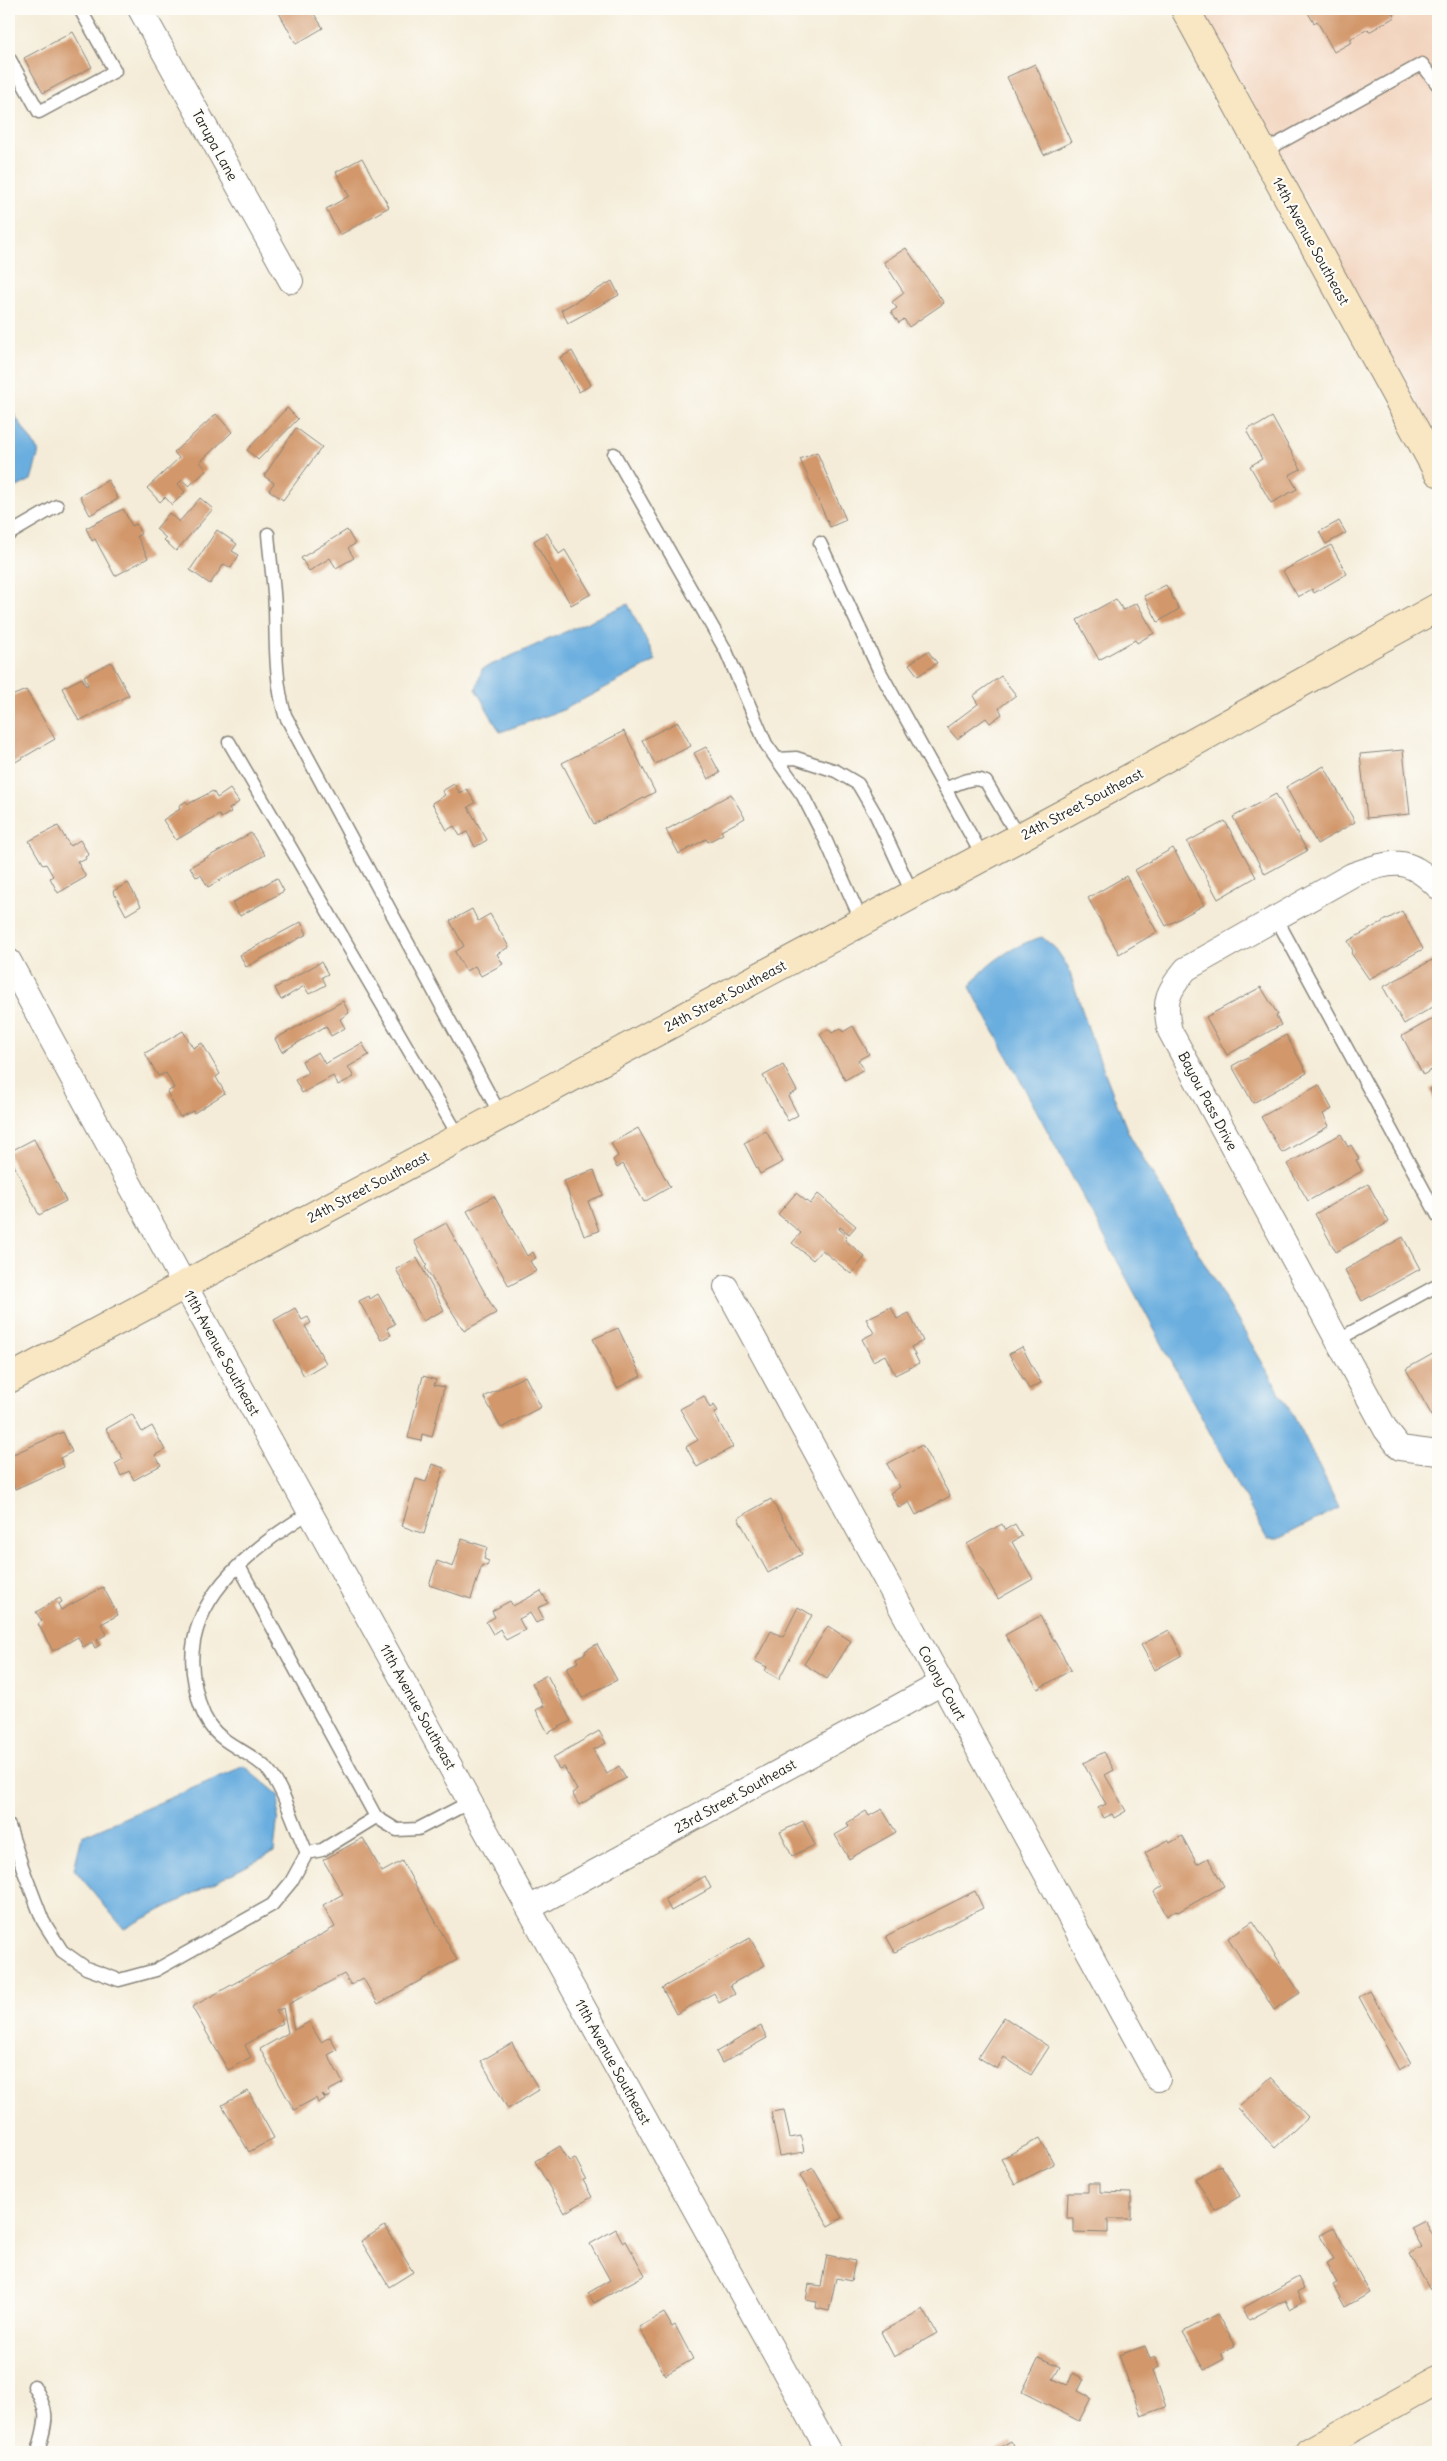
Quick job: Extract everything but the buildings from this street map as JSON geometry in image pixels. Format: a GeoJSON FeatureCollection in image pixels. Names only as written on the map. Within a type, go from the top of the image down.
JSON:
{"type":"FeatureCollection","features":[{"type":"Feature","properties":{"kind":"street","name":"Tarupa Lane"},"geometry":{"type":"LineString","coordinates":[[140,9],[290,281]]}},
{"type":"Feature","properties":{"kind":"street","name":"14th Avenue Southeast"},"geometry":{"type":"LineString","coordinates":[[1185,9],[1438,472]]}},
{"type":"Feature","properties":{"kind":"street","name":"24th Street Southeast"},"geometry":{"type":"LineString","coordinates":[[9,1379],[1019,838],[1438,607]]}},
{"type":"Feature","properties":{"kind":"street","name":"Bayou Pass Drive"},"geometry":{"type":"LineString","coordinates":[[1438,888],[1424,873],[1400,862],[1378,866],[1352,875],[1186,969],[1170,988],[1166,1013],[1170,1031],[1386,1430],[1400,1448],[1438,1453]]}},
{"type":"Feature","properties":{"kind":"street","name":"11th Avenue Southeast"},"geometry":{"type":"LineString","coordinates":[[9,961],[185,1286],[829,2452]]}},
{"type":"Feature","properties":{"kind":"street","name":"Colony Court"},"geometry":{"type":"LineString","coordinates":[[726,1287],[1158,2080]]}},
{"type":"Feature","properties":{"kind":"street","name":"23rd Street Southeast"},"geometry":{"type":"LineString","coordinates":[[528,1908],[942,1683]]}},
{"type":"Feature","properties":{"kind":"street"},"geometry":{"type":"LineString","coordinates":[[1309,2452],[1438,2380]]}},
{"type":"Feature","properties":{"kind":"lane"},"geometry":{"type":"LineString","coordinates":[[9,58],[39,112],[115,70],[80,9]]}},
{"type":"Feature","properties":{"kind":"lane"},"geometry":{"type":"LineString","coordinates":[[1263,152],[1422,64],[1438,85]]}},
{"type":"Feature","properties":{"kind":"lane"},"geometry":{"type":"LineString","coordinates":[[614,454],[726,650],[766,744],[807,804],[826,841],[862,922]]}},
{"type":"Feature","properties":{"kind":"lane"},"geometry":{"type":"LineString","coordinates":[[9,534],[57,506]]}},
{"type":"Feature","properties":{"kind":"lane"},"geometry":{"type":"LineString","coordinates":[[268,534],[275,606],[276,664],[279,693],[285,715],[500,1116]]}},
{"type":"Feature","properties":{"kind":"lane"},"geometry":{"type":"LineString","coordinates":[[820,543],[879,670],[983,857]]}},
{"type":"Feature","properties":{"kind":"lane"},"geometry":{"type":"LineString","coordinates":[[229,742],[460,1138]]}},
{"type":"Feature","properties":{"kind":"lane"},"geometry":{"type":"LineString","coordinates":[[776,758],[796,758],[836,770],[858,784],[876,815],[913,895]]}},
{"type":"Feature","properties":{"kind":"lane"},"geometry":{"type":"LineString","coordinates":[[945,789],[977,778],[986,782],[1019,838]]}},
{"type":"Feature","properties":{"kind":"lane"},"geometry":{"type":"LineString","coordinates":[[1276,918],[1438,1216]]}},
{"type":"Feature","properties":{"kind":"lane"},"geometry":{"type":"LineString","coordinates":[[1337,1340],[1438,1285]]}},
{"type":"Feature","properties":{"kind":"lane"},"geometry":{"type":"LineString","coordinates":[[307,1853],[278,1786],[268,1770],[257,1760],[232,1746],[210,1725],[197,1697],[190,1665],[193,1638],[200,1618],[223,1580],[273,1536],[310,1512]]}},
{"type":"Feature","properties":{"kind":"lane"},"geometry":{"type":"LineString","coordinates":[[239,1566],[376,1817],[397,1830],[418,1829],[470,1802]]}},
{"type":"Feature","properties":{"kind":"lane"},"geometry":{"type":"LineString","coordinates":[[9,1826],[22,1869],[43,1921],[62,1951],[86,1968],[119,1980],[156,1970],[272,1905],[291,1882],[307,1853],[322,1850],[376,1817]]}},
{"type":"Feature","properties":{"kind":"lane"},"geometry":{"type":"LineString","coordinates":[[34,2386],[45,2405],[47,2418],[38,2452]]}},
{"type":"Feature","properties":{"kind":"shaded area"},"geometry":{"type":"Polygon","coordinates":[[[1201,9],[1438,9],[1438,442],[1276,145],[1201,9]]]}},
{"type":"Feature","properties":{"kind":"water"},"geometry":{"type":"Polygon","coordinates":[[[9,407],[39,452],[31,480],[9,491],[9,407]]]}},
{"type":"Feature","properties":{"kind":"water"},"geometry":{"type":"Polygon","coordinates":[[[628,604],[656,661],[563,710],[500,732],[476,690],[482,669],[628,604]]]}},
{"type":"Feature","properties":{"kind":"water"},"geometry":{"type":"Polygon","coordinates":[[[1042,937],[1056,949],[1068,967],[1091,1037],[1128,1132],[1301,1429],[1339,1508],[1278,1539],[1267,1539],[970,987],[984,970],[1002,956],[1032,940],[1042,937]]]}},
{"type":"Feature","properties":{"kind":"water"},"geometry":{"type":"Polygon","coordinates":[[[244,1766],[280,1796],[274,1852],[124,1929],[74,1869],[82,1836],[244,1766]]]}}]}
